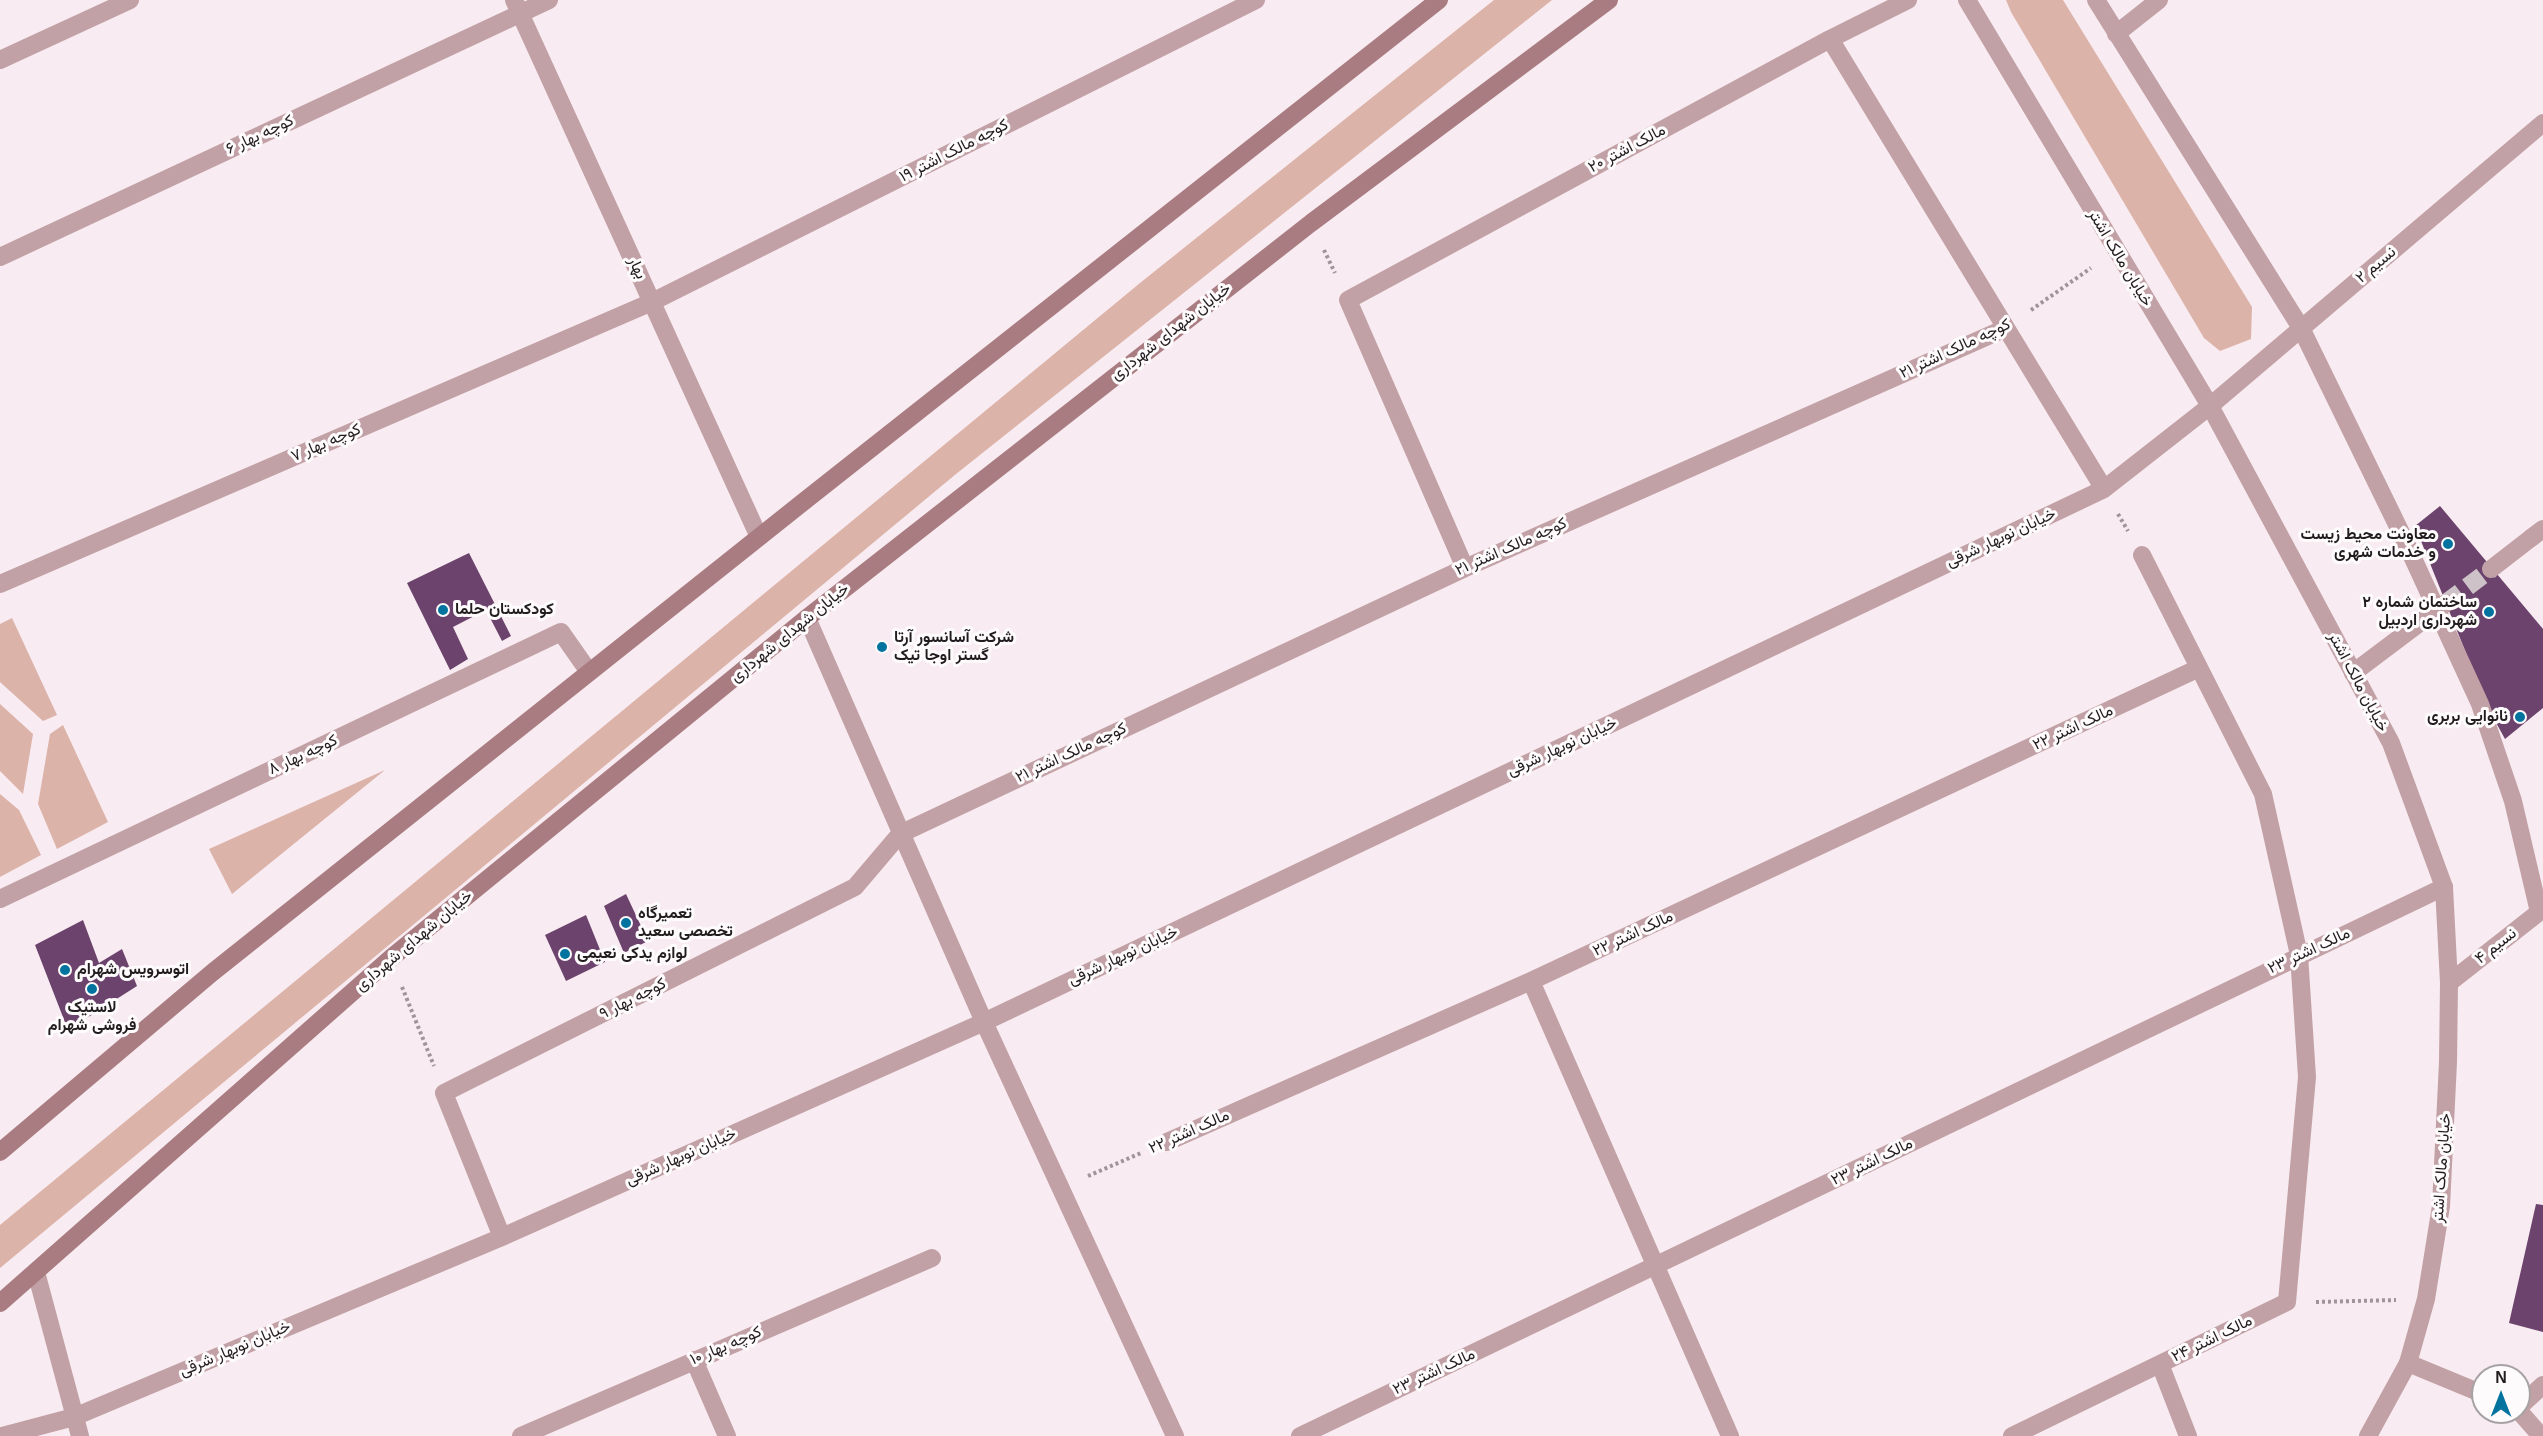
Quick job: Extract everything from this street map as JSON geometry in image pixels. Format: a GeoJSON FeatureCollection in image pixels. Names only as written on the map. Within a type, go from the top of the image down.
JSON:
{"type":"FeatureCollection","features":[{"type":"Feature","properties":{"kind":"main road"},"geometry":{"type":"LineString","coordinates":[[0,1152],[213,972],[1439,0]]}},
{"type":"Feature","properties":{"kind":"main road","name":"خیابان شهدای شهرداری"},"geometry":{"type":"LineString","coordinates":[[0,1303],[391,958],[807,618],[1311,223],[1609,0]]}},
{"type":"Feature","properties":{"kind":"street"},"geometry":{"type":"LineString","coordinates":[[0,60],[130,0]]}},
{"type":"Feature","properties":{"kind":"street","name":"کوچه بهار ۶"},"geometry":{"type":"LineString","coordinates":[[0,257],[517,7],[549,0]]}},
{"type":"Feature","properties":{"kind":"street","name":"کوچه مالک اشتر ۱۹"},"geometry":{"type":"LineString","coordinates":[[652,302],[1256,0]]}},
{"type":"Feature","properties":{"kind":"street","name":"مالک اشتر ۲۰"},"geometry":{"type":"LineString","coordinates":[[1348,300],[1830,39],[1908,0]]}},
{"type":"Feature","properties":{"kind":"street"},"geometry":{"type":"LineString","coordinates":[[2096,0],[2301,328],[2406,543],[2441,607],[2480,704],[2513,801],[2541,910]]}},
{"type":"Feature","properties":{"kind":"street"},"geometry":{"type":"LineString","coordinates":[[2116,34],[2158,0]]}},
{"type":"Feature","properties":{"kind":"street","name":"خیابان مالک اشتر"},"geometry":{"type":"LineString","coordinates":[[1968,1],[2210,406],[2391,743],[2444,887],[2449,983],[2448,1062],[2441,1206],[2426,1299],[2408,1363],[2368,1436]]}},
{"type":"Feature","properties":{"kind":"street","name":"بهار"},"geometry":{"type":"LineString","coordinates":[[517,7],[759,537]]}},
{"type":"Feature","properties":{"kind":"street"},"geometry":{"type":"LineString","coordinates":[[1830,39],[2104,489]]}},
{"type":"Feature","properties":{"kind":"street","name":"نسیم ۲"},"geometry":{"type":"LineString","coordinates":[[2210,406],[2543,123]]}},
{"type":"Feature","properties":{"kind":"street"},"geometry":{"type":"LineString","coordinates":[[1348,300],[1465,568]]}},
{"type":"Feature","properties":{"kind":"street","name":"کوچه بهار ۷"},"geometry":{"type":"LineString","coordinates":[[0,584],[652,302]]}},
{"type":"Feature","properties":{"kind":"street","name":"کوچه مالک اشتر ۲۱"},"geometry":{"type":"LineString","coordinates":[[900,834],[1465,568],[2006,328]]}},
{"type":"Feature","properties":{"kind":"street","name":"خیابان نوبهار شرقی"},"geometry":{"type":"LineString","coordinates":[[2,1436],[74,1417],[502,1237],[984,1022],[2104,489],[2210,406]]}},
{"type":"Feature","properties":{"kind":"street"},"geometry":{"type":"LineString","coordinates":[[2491,569],[2537,533]]}},
{"type":"Feature","properties":{"kind":"street"},"geometry":{"type":"LineString","coordinates":[[2142,555],[2263,794],[2299,956],[2307,1077],[2287,1302]]}},
{"type":"Feature","properties":{"kind":"street"},"geometry":{"type":"LineString","coordinates":[[2353,673],[2441,607]]}},
{"type":"Feature","properties":{"kind":"street"},"geometry":{"type":"LineString","coordinates":[[807,618],[984,1022],[1175,1436]]}},
{"type":"Feature","properties":{"kind":"street","name":"کوچه بهار ۸"},"geometry":{"type":"LineString","coordinates":[[0,899],[561,632],[589,672]]}},
{"type":"Feature","properties":{"kind":"street","name":"مالک اشتر ۲۲"},"geometry":{"type":"LineString","coordinates":[[1167,1142],[1531,981],[2199,668]]}},
{"type":"Feature","properties":{"kind":"street","name":"کوچه بهار ۹"},"geometry":{"type":"LineString","coordinates":[[444,1093],[855,887],[900,834]]}},
{"type":"Feature","properties":{"kind":"street","name":"مالک اشتر ۲۳"},"geometry":{"type":"LineString","coordinates":[[1300,1436],[2444,887]]}},
{"type":"Feature","properties":{"kind":"street","name":"نسیم ۴"},"geometry":{"type":"LineString","coordinates":[[2449,983],[2541,910]]}},
{"type":"Feature","properties":{"kind":"street"},"geometry":{"type":"LineString","coordinates":[[1531,981],[1730,1436]]}},
{"type":"Feature","properties":{"kind":"street"},"geometry":{"type":"LineString","coordinates":[[444,1093],[502,1237]]}},
{"type":"Feature","properties":{"kind":"street","name":"کوچه بهار ۱۰"},"geometry":{"type":"LineString","coordinates":[[521,1436],[932,1258]]}},
{"type":"Feature","properties":{"kind":"street"},"geometry":{"type":"LineString","coordinates":[[36,1272],[80,1436]]}},
{"type":"Feature","properties":{"kind":"street","name":"مالک اشتر ۲۴"},"geometry":{"type":"LineString","coordinates":[[2012,1436],[2287,1302]]}},
{"type":"Feature","properties":{"kind":"street"},"geometry":{"type":"LineString","coordinates":[[694,1360],[727,1436]]}},
{"type":"Feature","properties":{"kind":"street"},"geometry":{"type":"LineString","coordinates":[[2408,1363],[2471,1389]]}},
{"type":"Feature","properties":{"kind":"street"},"geometry":{"type":"LineString","coordinates":[[2160,1364],[2188,1436]]}},
{"type":"Feature","properties":{"kind":"street"},"geometry":{"type":"LineString","coordinates":[[2531,1397],[2543,1385]]}},
{"type":"Feature","properties":{"kind":"street"},"geometry":{"type":"LineString","coordinates":[[2531,1424],[2541,1436]]}},
{"type":"Feature","properties":{"kind":"path"},"geometry":{"type":"LineString","coordinates":[[1311,223],[1348,300]]}},
{"type":"Feature","properties":{"kind":"path","name":"کوچه مالک اشتر ۲۱"},"geometry":{"type":"LineString","coordinates":[[2006,328],[2116,251]]}},
{"type":"Feature","properties":{"kind":"path"},"geometry":{"type":"LineString","coordinates":[[2104,489],[2142,555]]}},
{"type":"Feature","properties":{"kind":"path"},"geometry":{"type":"LineString","coordinates":[[391,958],[444,1093]]}},
{"type":"Feature","properties":{"kind":"path","name":"مالک اشتر ۲۲"},"geometry":{"type":"LineString","coordinates":[[1061,1188],[1167,1142]]}},
{"type":"Feature","properties":{"kind":"path"},"geometry":{"type":"LineString","coordinates":[[2287,1302],[2426,1299]]}},
{"type":"Feature","properties":{"kind":"shaded area"},"geometry":{"type":"Polygon","coordinates":[[[1494,0],[1552,0],[956,474],[0,1268],[0,1225],[1140,283],[1494,0]]]}},
{"type":"Feature","properties":{"kind":"shaded area"},"geometry":{"type":"Polygon","coordinates":[[[2006,0],[2063,0],[2252,307],[2251,339],[2220,351],[2204,338],[2006,0]]]}},
{"type":"Feature","properties":{"kind":"shaded area"},"geometry":{"type":"Polygon","coordinates":[[[12,618],[57,715],[43,721],[0,682],[0,624],[12,618]]]}},
{"type":"Feature","properties":{"kind":"shaded area"},"geometry":{"type":"Polygon","coordinates":[[[0,704],[33,734],[23,794],[0,771],[0,704]]]}},
{"type":"Feature","properties":{"kind":"shaded area"},"geometry":{"type":"Polygon","coordinates":[[[63,725],[108,822],[57,849],[38,804],[50,734],[63,725]]]}},
{"type":"Feature","properties":{"kind":"shaded area"},"geometry":{"type":"Polygon","coordinates":[[[385,770],[232,894],[209,849],[385,770]]]}},
{"type":"Feature","properties":{"kind":"shaded area"},"geometry":{"type":"Polygon","coordinates":[[[0,794],[19,810],[41,855],[0,877],[0,794]]]}},
{"type":"Feature","properties":{"kind":"building","name":"ساختمان شماره ۲ شهرداری اردبیل"},"geometry":{"type":"Polygon","coordinates":[[[2440,506],[2543,629],[2543,708],[2505,739],[2488,708],[2415,526],[2440,506]]]}},
{"type":"Feature","properties":{"kind":"building","name":"کودکستان حلما"},"geometry":{"type":"Polygon","coordinates":[[[469,553],[511,636],[502,641],[486,610],[453,627],[468,659],[450,670],[407,583],[469,553]]]}},
{"type":"Feature","properties":{"kind":"building","name":"تعمیرگاه تخصصی سعید"},"geometry":{"type":"Polygon","coordinates":[[[626,894],[648,941],[624,953],[604,906],[626,894]]]}},
{"type":"Feature","properties":{"kind":"building"},"geometry":{"type":"Polygon","coordinates":[[[586,915],[605,962],[566,981],[545,935],[586,915]]]}},
{"type":"Feature","properties":{"kind":"building"},"geometry":{"type":"Polygon","coordinates":[[[83,920],[99,963],[122,949],[137,986],[68,1030],[35,945],[83,920]]]}},
{"type":"Feature","properties":{"kind":"building"},"geometry":{"type":"Polygon","coordinates":[[[2536,1204],[2543,1205],[2543,1332],[2509,1323],[2536,1204]]]}},
{"type":"Feature","properties":{"kind":"tunnel"},"geometry":{"type":"LineString","coordinates":[[2446,603],[2491,569]]}},
{"type":"Feature","properties":{"kind":"place","name":"معاونت محیط زیست و خدمات شهری"},"geometry":{"type":"Point","coordinates":[2448,544]}},
{"type":"Feature","properties":{"kind":"place","name":"کودکستان حلما"},"geometry":{"type":"Point","coordinates":[443,610]}},
{"type":"Feature","properties":{"kind":"place","name":"ساختمان شماره ۲ شهرداری اردبیل"},"geometry":{"type":"Point","coordinates":[2489,612]}},
{"type":"Feature","properties":{"kind":"place","name":"شرکت آسانسور آرتا گستر اوجا تیک"},"geometry":{"type":"Point","coordinates":[882,647]}},
{"type":"Feature","properties":{"kind":"place","name":"نانوایی بربری"},"geometry":{"type":"Point","coordinates":[2520,717]}},
{"type":"Feature","properties":{"kind":"place","name":"تعمیرگاه تخصصی سعید"},"geometry":{"type":"Point","coordinates":[626,923]}},
{"type":"Feature","properties":{"kind":"place","name":"لوازم یدکی نعیمی"},"geometry":{"type":"Point","coordinates":[565,954]}},
{"type":"Feature","properties":{"kind":"place","name":"اتوسرویس شهرام"},"geometry":{"type":"Point","coordinates":[65,970]}},
{"type":"Feature","properties":{"kind":"place","name":"لاستیک فروشی شهرام"},"geometry":{"type":"Point","coordinates":[92,989]}}]}
